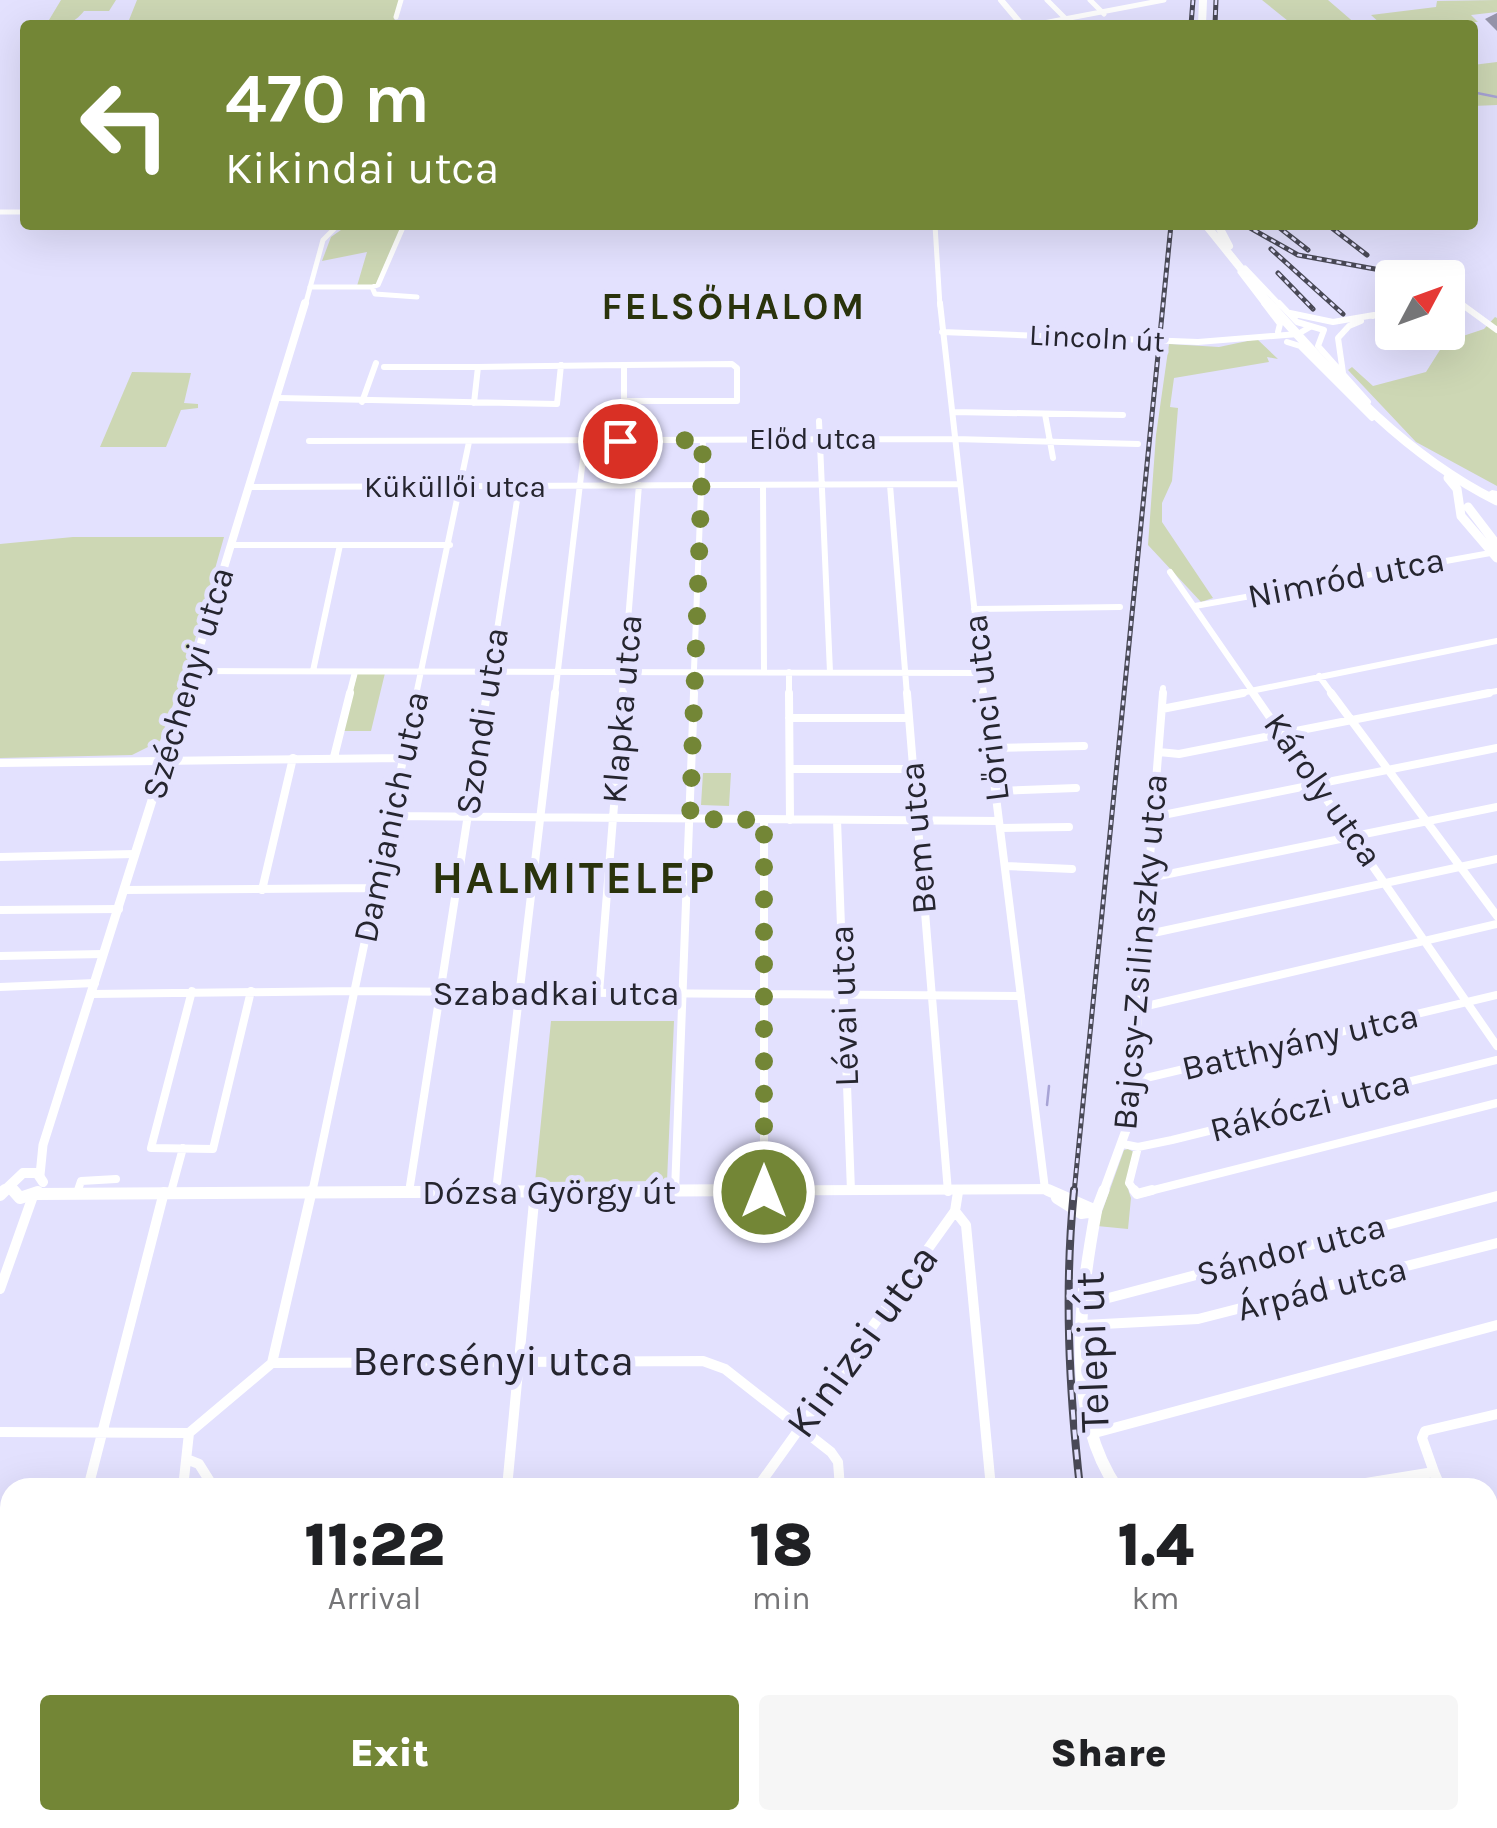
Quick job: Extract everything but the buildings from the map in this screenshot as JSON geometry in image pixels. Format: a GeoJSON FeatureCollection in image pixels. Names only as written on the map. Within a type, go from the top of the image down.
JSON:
{"type":"FeatureCollection","features":[{"type":"Feature","properties":{"kind":"main road"},"geometry":{"type":"LineString","coordinates":[[1001,0],[1018,20]]}},
{"type":"Feature","properties":{"kind":"main road"},"geometry":{"type":"LineString","coordinates":[[1210,230],[1378,420],[1446,474],[1496,498]]}},
{"type":"Feature","properties":{"kind":"main road"},"geometry":{"type":"LineString","coordinates":[[1221,230],[1242,269]]}},
{"type":"Feature","properties":{"kind":"main road"},"geometry":{"type":"LineString","coordinates":[[1378,420],[1474,488]]}},
{"type":"Feature","properties":{"kind":"main road"},"geometry":{"type":"LineString","coordinates":[[1446,474],[1457,488],[1476,534],[1496,552]]}},
{"type":"Feature","properties":{"kind":"main road"},"geometry":{"type":"LineString","coordinates":[[1462,507],[1474,488]]}},
{"type":"Feature","properties":{"kind":"main road"},"geometry":{"type":"LineString","coordinates":[[1462,507],[1496,498]]}},
{"type":"Feature","properties":{"kind":"main road"},"geometry":{"type":"LineString","coordinates":[[1462,507],[1496,552]]}},
{"type":"Feature","properties":{"kind":"main road","name":"Dózsa György út"},"geometry":{"type":"LineString","coordinates":[[23,1190],[74,1193],[1046,1189],[1096,1211]]}},
{"type":"Feature","properties":{"kind":"main road","name":"Dózsa György út"},"geometry":{"type":"LineString","coordinates":[[1020,1191],[1053,1196],[1080,1213]]}},
{"type":"Feature","properties":{"kind":"main road"},"geometry":{"type":"LineString","coordinates":[[1090,1239],[1080,1213],[1096,1211]]}},
{"type":"Feature","properties":{"kind":"main road","name":"Telepi út"},"geometry":{"type":"LineString","coordinates":[[1096,1211],[1084,1300],[1090,1434],[1112,1478]]}},
{"type":"Feature","properties":{"kind":"street"},"geometry":{"type":"LineString","coordinates":[[396,17],[400,0]]}},
{"type":"Feature","properties":{"kind":"street"},"geometry":{"type":"LineString","coordinates":[[1047,0],[1066,20],[1162,2]]}},
{"type":"Feature","properties":{"kind":"street"},"geometry":{"type":"LineString","coordinates":[[1090,0],[1104,14]]}},
{"type":"Feature","properties":{"kind":"street"},"geometry":{"type":"LineString","coordinates":[[1132,0],[1140,8]]}},
{"type":"Feature","properties":{"kind":"street","name":"Széchenyi utca"},"geometry":{"type":"LineString","coordinates":[[23,1190],[43,1146],[104,954],[278,398],[323,240],[333,230]]}},
{"type":"Feature","properties":{"kind":"street"},"geometry":{"type":"LineString","coordinates":[[310,287],[378,286],[402,230]]}},
{"type":"Feature","properties":{"kind":"street","name":"Lőrinci utca"},"geometry":{"type":"LineString","coordinates":[[934,230],[942,332],[981,673],[1046,1189]]}},
{"type":"Feature","properties":{"kind":"street"},"geometry":{"type":"LineString","coordinates":[[1242,269],[1285,316],[1309,331]]}},
{"type":"Feature","properties":{"kind":"street"},"geometry":{"type":"LineString","coordinates":[[1242,269],[1280,324],[1275,335]]}},
{"type":"Feature","properties":{"kind":"street"},"geometry":{"type":"LineString","coordinates":[[372,288],[378,294],[418,297]]}},
{"type":"Feature","properties":{"kind":"street"},"geometry":{"type":"LineString","coordinates":[[1465,307],[1497,330]]}},
{"type":"Feature","properties":{"kind":"street"},"geometry":{"type":"LineString","coordinates":[[1285,316],[1327,322],[1374,316]]}},
{"type":"Feature","properties":{"kind":"street"},"geometry":{"type":"LineString","coordinates":[[1288,338],[1374,316]]}},
{"type":"Feature","properties":{"kind":"street"},"geometry":{"type":"LineString","coordinates":[[1342,379],[1338,338],[1349,326],[1374,316]]}},
{"type":"Feature","properties":{"kind":"street","name":"Lincoln út"},"geometry":{"type":"LineString","coordinates":[[942,332],[1181,342],[1275,335],[1288,338]]}},
{"type":"Feature","properties":{"kind":"street"},"geometry":{"type":"LineString","coordinates":[[1322,332],[1318,346],[1342,379]]}},
{"type":"Feature","properties":{"kind":"street"},"geometry":{"type":"LineString","coordinates":[[1288,338],[1378,420]]}},
{"type":"Feature","properties":{"kind":"street"},"geometry":{"type":"LineString","coordinates":[[362,402],[376,363]]}},
{"type":"Feature","properties":{"kind":"street"},"geometry":{"type":"LineString","coordinates":[[384,367],[624,364],[735,365],[736,401],[624,401],[624,364]]}},
{"type":"Feature","properties":{"kind":"street"},"geometry":{"type":"LineString","coordinates":[[557,416],[560,366]]}},
{"type":"Feature","properties":{"kind":"street"},"geometry":{"type":"LineString","coordinates":[[474,403],[478,367]]}},
{"type":"Feature","properties":{"kind":"street"},"geometry":{"type":"LineString","coordinates":[[278,398],[557,404]]}},
{"type":"Feature","properties":{"kind":"street"},"geometry":{"type":"LineString","coordinates":[[952,412],[1123,415]]}},
{"type":"Feature","properties":{"kind":"street"},"geometry":{"type":"LineString","coordinates":[[1045,414],[1053,458]]}},
{"type":"Feature","properties":{"kind":"street"},"geometry":{"type":"LineString","coordinates":[[820,421],[830,672]]}},
{"type":"Feature","properties":{"kind":"street","name":"Előd utca"},"geometry":{"type":"LineString","coordinates":[[309,441],[955,439],[1138,444]]}},
{"type":"Feature","properties":{"kind":"street"},"geometry":{"type":"LineString","coordinates":[[675,1192],[703,440]]}},
{"type":"Feature","properties":{"kind":"street","name":"Damjanich utca"},"geometry":{"type":"LineString","coordinates":[[272,1363],[312,1192],[469,442]]}},
{"type":"Feature","properties":{"kind":"street"},"geometry":{"type":"LineString","coordinates":[[496,1191],[584,442]]}},
{"type":"Feature","properties":{"kind":"street","name":"Küküllői utca"},"geometry":{"type":"LineString","coordinates":[[250,488],[960,484]]}},
{"type":"Feature","properties":{"kind":"street","name":"Klapka utca"},"geometry":{"type":"LineString","coordinates":[[599,993],[638,485]]}},
{"type":"Feature","properties":{"kind":"street"},"geometry":{"type":"LineString","coordinates":[[763,485],[764,672]]}},
{"type":"Feature","properties":{"kind":"street","name":"Bem utca"},"geometry":{"type":"LineString","coordinates":[[890,485],[932,995],[953,1192]]}},
{"type":"Feature","properties":{"kind":"street","name":"Szondi utca"},"geometry":{"type":"LineString","coordinates":[[409,1192],[519,488]]}},
{"type":"Feature","properties":{"kind":"street"},"geometry":{"type":"LineString","coordinates":[[1471,555],[1477,546],[1476,534]]}},
{"type":"Feature","properties":{"kind":"street"},"geometry":{"type":"LineString","coordinates":[[231,545],[450,545]]}},
{"type":"Feature","properties":{"kind":"street"},"geometry":{"type":"LineString","coordinates":[[312,672],[340,545]]}},
{"type":"Feature","properties":{"kind":"street","name":"Nimród utca"},"geometry":{"type":"LineString","coordinates":[[1196,606],[1496,552]]}},
{"type":"Feature","properties":{"kind":"street","name":"Károly utca"},"geometry":{"type":"LineString","coordinates":[[1170,572],[1497,1047]]}},
{"type":"Feature","properties":{"kind":"street"},"geometry":{"type":"LineString","coordinates":[[974,609],[1120,607]]}},
{"type":"Feature","properties":{"kind":"street"},"geometry":{"type":"LineString","coordinates":[[1162,709],[1495,644]]}},
{"type":"Feature","properties":{"kind":"street"},"geometry":{"type":"LineString","coordinates":[[192,671],[981,673]]}},
{"type":"Feature","properties":{"kind":"street"},"geometry":{"type":"LineString","coordinates":[[334,757],[356,672]]}},
{"type":"Feature","properties":{"kind":"street"},"geometry":{"type":"LineString","coordinates":[[788,672],[790,820]]}},
{"type":"Feature","properties":{"kind":"street"},"geometry":{"type":"LineString","coordinates":[[1320,676],[1497,916]]}},
{"type":"Feature","properties":{"kind":"street","name":"Bajcsy-Zsilinszky utca"},"geometry":{"type":"LineString","coordinates":[[1096,1211],[1123,1144],[1133,1076],[1163,688]]}},
{"type":"Feature","properties":{"kind":"street"},"geometry":{"type":"LineString","coordinates":[[1159,752],[1179,754],[1497,691]]}},
{"type":"Feature","properties":{"kind":"street"},"geometry":{"type":"LineString","coordinates":[[789,718],[908,718]]}},
{"type":"Feature","properties":{"kind":"street"},"geometry":{"type":"LineString","coordinates":[[990,748],[1084,746]]}},
{"type":"Feature","properties":{"kind":"street"},"geometry":{"type":"LineString","coordinates":[[1154,817],[1497,748]]}},
{"type":"Feature","properties":{"kind":"street"},"geometry":{"type":"LineString","coordinates":[[262,890],[294,758]]}},
{"type":"Feature","properties":{"kind":"street"},"geometry":{"type":"LineString","coordinates":[[0,763],[403,758]]}},
{"type":"Feature","properties":{"kind":"street"},"geometry":{"type":"LineString","coordinates":[[790,768],[912,769]]}},
{"type":"Feature","properties":{"kind":"street"},"geometry":{"type":"LineString","coordinates":[[996,791],[1076,788]]}},
{"type":"Feature","properties":{"kind":"street"},"geometry":{"type":"LineString","coordinates":[[1149,878],[1497,807]]}},
{"type":"Feature","properties":{"kind":"street"},"geometry":{"type":"LineString","coordinates":[[390,816],[918,821],[1069,827]]}},
{"type":"Feature","properties":{"kind":"street"},"geometry":{"type":"LineString","coordinates":[[764,820],[764,1192]]}},
{"type":"Feature","properties":{"kind":"street","name":"Lévai utca"},"geometry":{"type":"LineString","coordinates":[[837,820],[851,1192]]}},
{"type":"Feature","properties":{"kind":"street"},"geometry":{"type":"LineString","coordinates":[[0,857],[135,854]]}},
{"type":"Feature","properties":{"kind":"street"},"geometry":{"type":"LineString","coordinates":[[1144,935],[1497,859]]}},
{"type":"Feature","properties":{"kind":"street"},"geometry":{"type":"LineString","coordinates":[[1005,866],[1072,868]]}},
{"type":"Feature","properties":{"kind":"street"},"geometry":{"type":"LineString","coordinates":[[124,890],[374,888]]}},
{"type":"Feature","properties":{"kind":"street"},"geometry":{"type":"LineString","coordinates":[[0,910],[118,909]]}},
{"type":"Feature","properties":{"kind":"street"},"geometry":{"type":"LineString","coordinates":[[1138,1008],[1497,924]]}},
{"type":"Feature","properties":{"kind":"street"},"geometry":{"type":"LineString","coordinates":[[0,956],[104,954]]}},
{"type":"Feature","properties":{"kind":"street","name":"Szabadkai utca"},"geometry":{"type":"LineString","coordinates":[[0,987],[1021,996]]}},
{"type":"Feature","properties":{"kind":"street"},"geometry":{"type":"LineString","coordinates":[[192,991],[151,1148],[213,1150],[251,991]]}},
{"type":"Feature","properties":{"kind":"street","name":"Batthyány utca"},"geometry":{"type":"LineString","coordinates":[[1133,1076],[1146,1078],[1470,1006],[1497,995]]}},
{"type":"Feature","properties":{"kind":"street","name":"Rákóczi utca"},"geometry":{"type":"LineString","coordinates":[[1123,1144],[1138,1147],[1497,1060]]}},
{"type":"Feature","properties":{"kind":"street","name":"Bajcsy-Zsilinszky utca"},"geometry":{"type":"LineString","coordinates":[[1138,1147],[1128,1184],[1136,1194],[1497,1103]]}},
{"type":"Feature","properties":{"kind":"street"},"geometry":{"type":"LineString","coordinates":[[90,1478],[167,1192],[183,1148]]}},
{"type":"Feature","properties":{"kind":"street","name":"Dózsa György út"},"geometry":{"type":"LineString","coordinates":[[74,1193],[81,1181],[116,1179]]}},
{"type":"Feature","properties":{"kind":"street"},"geometry":{"type":"LineString","coordinates":[[0,1289],[20,1222],[23,1190]]}},
{"type":"Feature","properties":{"kind":"street"},"geometry":{"type":"LineString","coordinates":[[508,1478],[534,1191]]}},
{"type":"Feature","properties":{"kind":"street","name":"Kinizsi utca"},"geometry":{"type":"LineString","coordinates":[[764,1478],[955,1212],[953,1192]]}},
{"type":"Feature","properties":{"kind":"street","name":"Sándor utca"},"geometry":{"type":"LineString","coordinates":[[1084,1300],[1097,1300],[1497,1196]]}},
{"type":"Feature","properties":{"kind":"street"},"geometry":{"type":"LineString","coordinates":[[955,1212],[966,1224],[990,1478]]}},
{"type":"Feature","properties":{"kind":"street","name":"Árpád utca"},"geometry":{"type":"LineString","coordinates":[[1084,1326],[1198,1319],[1497,1242]]}},
{"type":"Feature","properties":{"kind":"street"},"geometry":{"type":"LineString","coordinates":[[1090,1434],[1497,1325]]}},
{"type":"Feature","properties":{"kind":"street","name":"Bercsényi utca"},"geometry":{"type":"LineString","coordinates":[[272,1363],[520,1359],[712,1362],[835,1456],[838,1478]]}},
{"type":"Feature","properties":{"kind":"street"},"geometry":{"type":"LineString","coordinates":[[0,1432],[189,1433],[272,1363]]}},
{"type":"Feature","properties":{"kind":"street"},"geometry":{"type":"LineString","coordinates":[[1437,1478],[1422,1438],[1425,1431],[1497,1414]]}},
{"type":"Feature","properties":{"kind":"street"},"geometry":{"type":"LineString","coordinates":[[185,1478],[189,1433]]}},
{"type":"Feature","properties":{"kind":"street"},"geometry":{"type":"LineString","coordinates":[[189,1460],[199,1464],[208,1478]]}},
{"type":"Feature","properties":{"kind":"street"},"geometry":{"type":"LineString","coordinates":[[1397,1478],[1434,1472]]}},
{"type":"Feature","properties":{"kind":"green space"},"geometry":{"type":"Polygon","coordinates":[[[61,0],[116,0],[109,11],[84,11],[74,20],[49,20],[61,0]]]}},
{"type":"Feature","properties":{"kind":"green space"},"geometry":{"type":"Polygon","coordinates":[[[137,0],[400,0],[394,20],[129,20],[137,0]]]}},
{"type":"Feature","properties":{"kind":"green space"},"geometry":{"type":"Polygon","coordinates":[[[1262,0],[1328,0],[1351,20],[1287,20],[1262,0]]]}},
{"type":"Feature","properties":{"kind":"green space"},"geometry":{"type":"Polygon","coordinates":[[[1497,0],[1497,12],[1471,15],[1476,20],[1376,20],[1371,15],[1436,7],[1437,1],[1497,0]]]}},
{"type":"Feature","properties":{"kind":"green space"},"geometry":{"type":"Polygon","coordinates":[[[1497,62],[1497,105],[1478,106],[1478,64],[1497,62]]]}},
{"type":"Feature","properties":{"kind":"green space"},"geometry":{"type":"Polygon","coordinates":[[[341,230],[401,230],[378,285],[357,286],[367,252],[322,261],[331,237],[341,230]]]}},
{"type":"Feature","properties":{"kind":"green space"},"geometry":{"type":"Polygon","coordinates":[[[1497,318],[1497,486],[1416,442],[1348,370],[1352,367],[1373,386],[1426,372],[1440,350],[1465,350],[1465,335],[1484,329],[1497,318]]]}},
{"type":"Feature","properties":{"kind":"green space"},"geometry":{"type":"Polygon","coordinates":[[[1257,339],[1278,359],[1267,357],[1269,362],[1174,378],[1170,407],[1178,408],[1172,481],[1162,503],[1162,522],[1213,598],[1201,602],[1148,545],[1156,435],[1169,344],[1219,347],[1257,339]]]}},
{"type":"Feature","properties":{"kind":"green space"},"geometry":{"type":"Polygon","coordinates":[[[132,372],[191,373],[184,403],[198,404],[198,408],[181,410],[166,447],[100,447],[132,372]]]}},
{"type":"Feature","properties":{"kind":"green space"},"geometry":{"type":"Polygon","coordinates":[[[73,537],[224,537],[191,654],[160,741],[132,755],[0,758],[0,544],[73,537]]]}},
{"type":"Feature","properties":{"kind":"green space"},"geometry":{"type":"Polygon","coordinates":[[[385,673],[371,731],[343,731],[357,674],[385,673]]]}},
{"type":"Feature","properties":{"kind":"green space"},"geometry":{"type":"Polygon","coordinates":[[[703,773],[731,773],[729,806],[701,805],[703,773]]]}},
{"type":"Feature","properties":{"kind":"green space"},"geometry":{"type":"Polygon","coordinates":[[[551,1021],[674,1021],[667,1181],[535,1182],[551,1021]]]}},
{"type":"Feature","properties":{"kind":"green space"},"geometry":{"type":"Polygon","coordinates":[[[1124,1150],[1134,1152],[1126,1183],[1131,1198],[1128,1229],[1097,1226],[1124,1150]]]}},
{"type":"Feature","properties":{"kind":"waterway"},"geometry":{"type":"LineString","coordinates":[[1478,93],[1497,97]]}},
{"type":"Feature","properties":{"kind":"waterway"},"geometry":{"type":"LineString","coordinates":[[1047,1105],[1049,1086]]}},
{"type":"Feature","properties":{"kind":"taxiway"},"geometry":{"type":"LineString","coordinates":[[1497,16],[1490,19],[1497,28]]}},
{"type":"Feature","properties":{"kind":"railway"},"geometry":{"type":"LineString","coordinates":[[1191,20],[1193,0]]}},
{"type":"Feature","properties":{"kind":"railway"},"geometry":{"type":"LineString","coordinates":[[1215,20],[1216,0]]}},
{"type":"Feature","properties":{"kind":"railway"},"geometry":{"type":"LineString","coordinates":[[1074,1193],[1170,230]]}},
{"type":"Feature","properties":{"kind":"railway"},"geometry":{"type":"LineString","coordinates":[[1254,230],[1298,255],[1375,269]]}},
{"type":"Feature","properties":{"kind":"railway"},"geometry":{"type":"LineString","coordinates":[[1282,230],[1308,250]]}},
{"type":"Feature","properties":{"kind":"railway"},"geometry":{"type":"LineString","coordinates":[[1334,230],[1367,255]]}},
{"type":"Feature","properties":{"kind":"railway"},"geometry":{"type":"LineString","coordinates":[[1271,249],[1343,314]]}},
{"type":"Feature","properties":{"kind":"railway"},"geometry":{"type":"LineString","coordinates":[[1278,273],[1313,309]]}},
{"type":"Feature","properties":{"kind":"railway"},"geometry":{"type":"LineString","coordinates":[[1074,1190],[1069,1339],[1079,1478]]}},
{"type":"Feature","properties":{"kind":"district","name":"FELSŐHALOM"},"geometry":{"type":"Point","coordinates":[734,306]}},
{"type":"Feature","properties":{"kind":"district","name":"HALMITELEP"},"geometry":{"type":"Point","coordinates":[574,878]}},
{"type":"Feature","properties":{"kind":"route"},"geometry":{"type":"LineString","coordinates":[[620,441],[703,440],[690,819],[764,820],[764,1192]]}}]}
